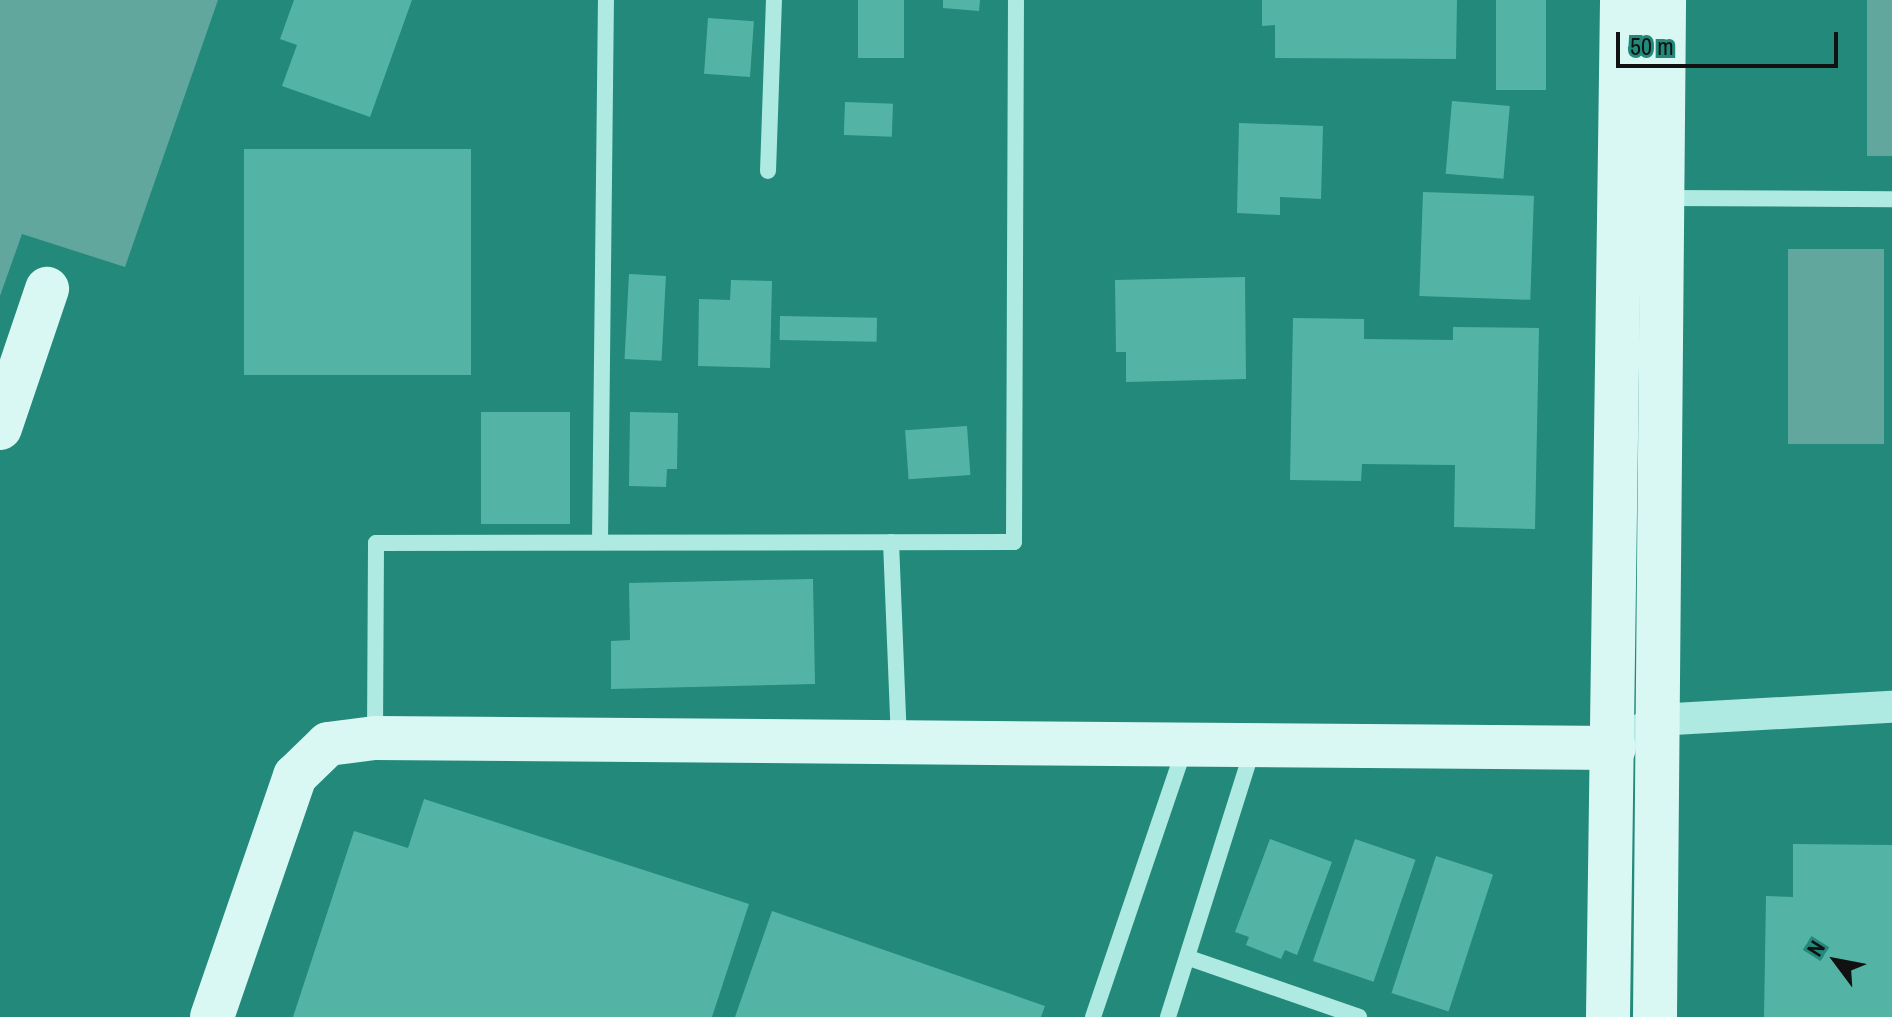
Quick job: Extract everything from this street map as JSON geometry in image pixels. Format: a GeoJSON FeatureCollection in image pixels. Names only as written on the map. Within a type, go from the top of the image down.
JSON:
{"type":"FeatureCollection","features":[{"type":"Feature","properties":{"kind":"street"},"geometry":{"type":"LineString","coordinates":[[1622,0],[1641,198],[1656,720],[1655,1017]]}},
{"type":"Feature","properties":{"kind":"street"},"geometry":{"type":"LineString","coordinates":[[1608,1017],[1614,748],[1641,198],[1664,0]]}},
{"type":"Feature","properties":{"kind":"street"},"geometry":{"type":"LineString","coordinates":[[0,428],[47,289]]}},
{"type":"Feature","properties":{"kind":"street"},"geometry":{"type":"LineString","coordinates":[[212,1017],[295,776],[328,744],[375,738],[1614,748],[1656,720],[1892,707]]}},
{"type":"Feature","properties":{"kind":"lane"},"geometry":{"type":"LineString","coordinates":[[600,542],[606,0]]}},
{"type":"Feature","properties":{"kind":"lane"},"geometry":{"type":"LineString","coordinates":[[768,171],[774,0]]}},
{"type":"Feature","properties":{"kind":"lane"},"geometry":{"type":"LineString","coordinates":[[375,738],[376,543],[1014,542],[1016,0]]}},
{"type":"Feature","properties":{"kind":"lane"},"geometry":{"type":"LineString","coordinates":[[1641,198],[1892,199]]}},
{"type":"Feature","properties":{"kind":"lane"},"geometry":{"type":"LineString","coordinates":[[891,542],[899,742]]}},
{"type":"Feature","properties":{"kind":"lane"},"geometry":{"type":"LineString","coordinates":[[1093,1017],[1185,746]]}},
{"type":"Feature","properties":{"kind":"lane"},"geometry":{"type":"LineString","coordinates":[[1168,1017],[1254,747]]}},
{"type":"Feature","properties":{"kind":"lane"},"geometry":{"type":"LineString","coordinates":[[1189,958],[1359,1017]]}},
{"type":"Feature","properties":{"kind":"water"},"geometry":{"type":"Polygon","coordinates":[[[0,0],[218,0],[125,267],[22,234],[0,296],[0,0]]]}},
{"type":"Feature","properties":{"kind":"water"},"geometry":{"type":"Polygon","coordinates":[[[1867,0],[1892,0],[1892,156],[1867,156],[1867,0]]]}},
{"type":"Feature","properties":{"kind":"water"},"geometry":{"type":"Polygon","coordinates":[[[1788,249],[1884,249],[1884,444],[1788,444],[1788,249]]]}},
{"type":"Feature","properties":{"kind":"building"},"geometry":{"type":"Polygon","coordinates":[[[294,0],[412,0],[370,117],[282,86],[297,45],[280,39],[294,0]]]}},
{"type":"Feature","properties":{"kind":"building"},"geometry":{"type":"Polygon","coordinates":[[[858,0],[904,0],[904,58],[858,58],[858,0]]]}},
{"type":"Feature","properties":{"kind":"building"},"geometry":{"type":"Polygon","coordinates":[[[943,0],[980,0],[979,11],[943,8],[943,0]]]}},
{"type":"Feature","properties":{"kind":"building"},"geometry":{"type":"Polygon","coordinates":[[[1262,0],[1457,0],[1456,59],[1275,58],[1275,25],[1262,26],[1262,0]]]}},
{"type":"Feature","properties":{"kind":"building"},"geometry":{"type":"Polygon","coordinates":[[[1496,0],[1546,0],[1546,90],[1496,90],[1496,0]]]}},
{"type":"Feature","properties":{"kind":"building"},"geometry":{"type":"Polygon","coordinates":[[[708,18],[754,21],[750,77],[704,74],[708,18]]]}},
{"type":"Feature","properties":{"kind":"building"},"geometry":{"type":"Polygon","coordinates":[[[1452,101],[1510,106],[1503,179],[1446,174],[1452,101]]]}},
{"type":"Feature","properties":{"kind":"building"},"geometry":{"type":"Polygon","coordinates":[[[845,102],[893,104],[892,137],[844,135],[845,102]]]}},
{"type":"Feature","properties":{"kind":"building"},"geometry":{"type":"Polygon","coordinates":[[[1239,123],[1323,126],[1321,199],[1280,197],[1280,215],[1237,213],[1239,123]]]}},
{"type":"Feature","properties":{"kind":"building"},"geometry":{"type":"Polygon","coordinates":[[[244,149],[471,149],[471,375],[244,375],[244,149]]]}},
{"type":"Feature","properties":{"kind":"building"},"geometry":{"type":"Polygon","coordinates":[[[1423,192],[1534,196],[1530,300],[1419,296],[1423,192]]]}},
{"type":"Feature","properties":{"kind":"building"},"geometry":{"type":"Polygon","coordinates":[[[629,274],[666,276],[662,361],[625,359],[629,274]]]}},
{"type":"Feature","properties":{"kind":"building"},"geometry":{"type":"Polygon","coordinates":[[[1245,277],[1246,379],[1126,382],[1126,352],[1116,352],[1115,280],[1245,277]]]}},
{"type":"Feature","properties":{"kind":"building"},"geometry":{"type":"Polygon","coordinates":[[[731,280],[772,281],[770,368],[698,366],[699,299],[730,300],[731,280]]]}},
{"type":"Feature","properties":{"kind":"building"},"geometry":{"type":"Polygon","coordinates":[[[780,316],[877,318],[877,342],[780,340],[780,316]]]}},
{"type":"Feature","properties":{"kind":"building"},"geometry":{"type":"Polygon","coordinates":[[[1293,318],[1364,319],[1364,339],[1453,340],[1453,327],[1539,328],[1535,529],[1454,527],[1455,465],[1362,464],[1361,481],[1290,480],[1293,318]]]}},
{"type":"Feature","properties":{"kind":"building"},"geometry":{"type":"Polygon","coordinates":[[[481,412],[570,412],[570,524],[481,524],[481,412]]]}},
{"type":"Feature","properties":{"kind":"building"},"geometry":{"type":"Polygon","coordinates":[[[630,412],[678,413],[677,469],[667,469],[666,487],[629,486],[630,412]]]}},
{"type":"Feature","properties":{"kind":"building"},"geometry":{"type":"Polygon","coordinates":[[[967,426],[970,475],[909,479],[905,430],[967,426]]]}},
{"type":"Feature","properties":{"kind":"building"},"geometry":{"type":"Polygon","coordinates":[[[813,579],[815,684],[611,689],[611,641],[630,640],[629,583],[813,579]]]}},
{"type":"Feature","properties":{"kind":"building"},"geometry":{"type":"Polygon","coordinates":[[[424,799],[749,904],[712,1017],[293,1017],[354,831],[408,848],[424,799]]]}},
{"type":"Feature","properties":{"kind":"building"},"geometry":{"type":"Polygon","coordinates":[[[1270,839],[1332,862],[1297,955],[1285,950],[1281,959],[1246,945],[1249,937],[1235,932],[1270,839]]]}},
{"type":"Feature","properties":{"kind":"building"},"geometry":{"type":"Polygon","coordinates":[[[1355,839],[1416,860],[1374,982],[1313,961],[1355,839]]]}},
{"type":"Feature","properties":{"kind":"building"},"geometry":{"type":"Polygon","coordinates":[[[1793,844],[1892,845],[1892,1017],[1764,1017],[1766,896],[1793,897],[1793,844]]]}},
{"type":"Feature","properties":{"kind":"building"},"geometry":{"type":"Polygon","coordinates":[[[1436,856],[1493,875],[1449,1011],[1392,993],[1436,856]]]}},
{"type":"Feature","properties":{"kind":"building"},"geometry":{"type":"Polygon","coordinates":[[[772,911],[1045,1006],[1041,1017],[735,1017],[772,911]]]}}]}
